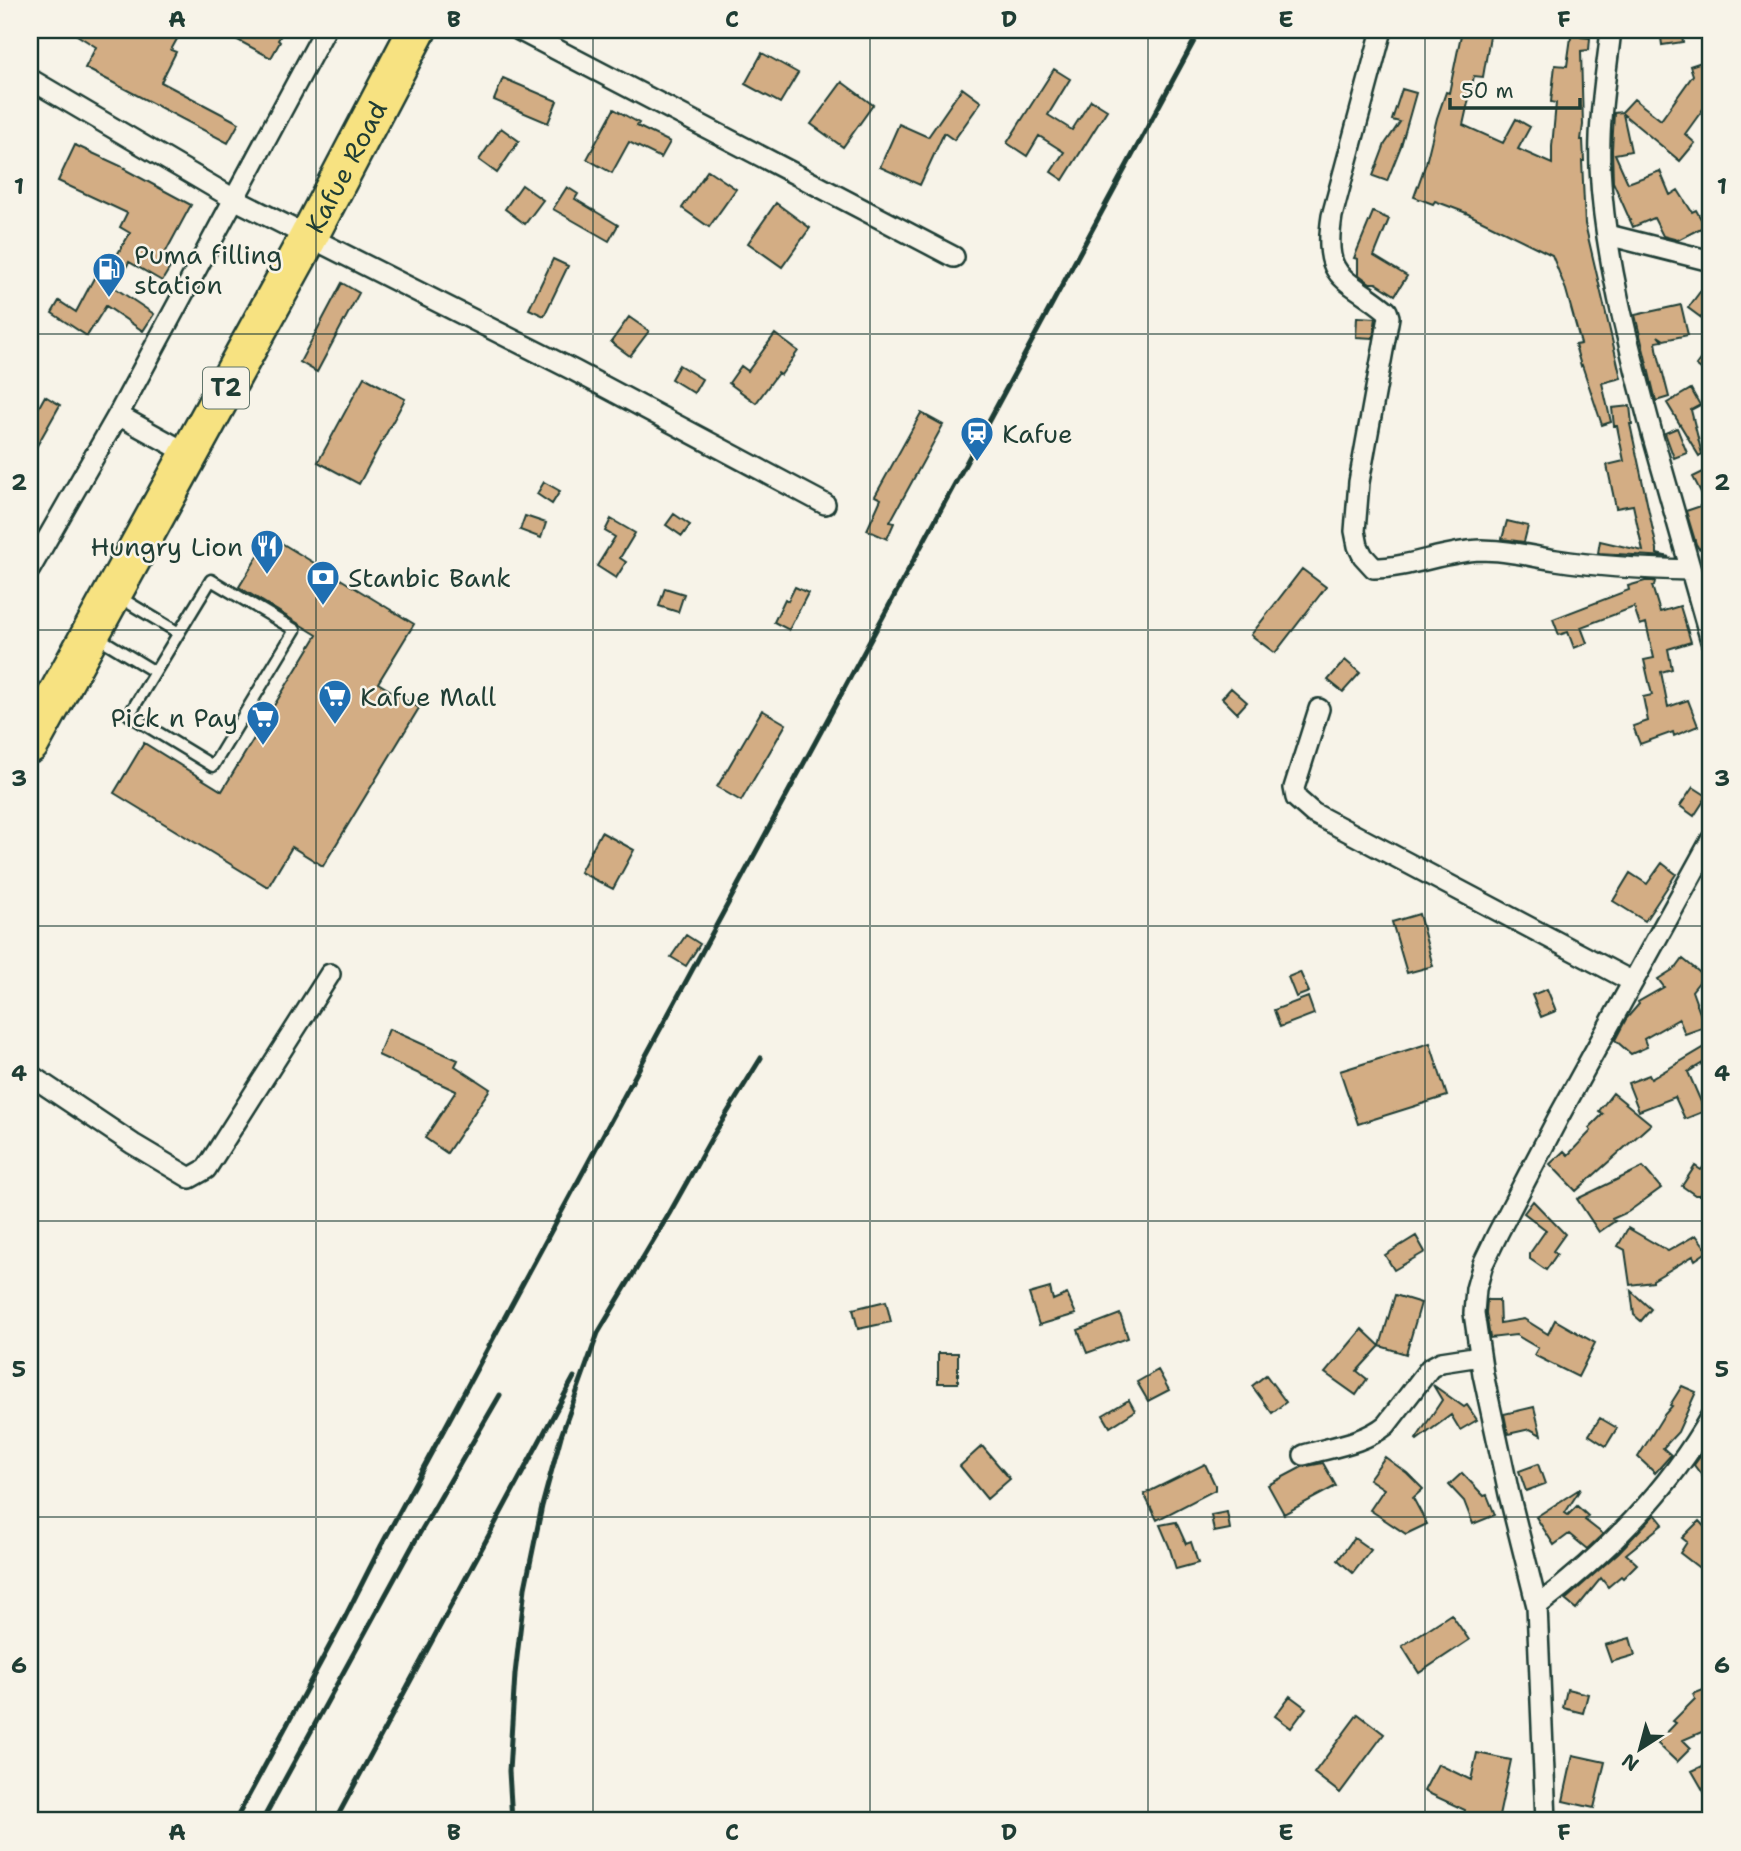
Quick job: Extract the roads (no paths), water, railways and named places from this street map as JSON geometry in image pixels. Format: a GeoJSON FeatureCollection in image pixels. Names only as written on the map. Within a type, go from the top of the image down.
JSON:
{"type":"FeatureCollection","features":[{"type":"Feature","properties":{"kind":"highway","name":"Kafue Road"},"geometry":{"type":"LineString","coordinates":[[30,744],[308,237],[417,30]]}},
{"type":"Feature","properties":{"kind":"street"},"geometry":{"type":"LineString","coordinates":[[30,569],[117,415],[326,30]]}},
{"type":"Feature","properties":{"kind":"street"},"geometry":{"type":"LineString","coordinates":[[519,30],[954,257]]}},
{"type":"Feature","properties":{"kind":"street"},"geometry":{"type":"LineString","coordinates":[[1382,30],[1329,234],[1329,246],[1336,271],[1345,282],[1387,312],[1389,317],[1359,482],[1355,531],[1363,556],[1374,568],[1392,568],[1455,553],[1481,550],[1518,552],[1553,560],[1623,569],[1690,570]]}},
{"type":"Feature","properties":{"kind":"street"},"geometry":{"type":"LineString","coordinates":[[1611,30],[1600,167],[1608,235],[1619,300],[1637,377],[1711,641]]}},
{"type":"Feature","properties":{"kind":"street"},"geometry":{"type":"LineString","coordinates":[[30,79],[234,200],[575,371],[825,504]]}},
{"type":"Feature","properties":{"kind":"street"},"geometry":{"type":"LineString","coordinates":[[1608,235],[1711,261]]}},
{"type":"Feature","properties":{"kind":"street"},"geometry":{"type":"LineString","coordinates":[[117,415],[189,454]]}},
{"type":"Feature","properties":{"kind":"street"},"geometry":{"type":"LineString","coordinates":[[1319,709],[1294,788],[1296,798],[1313,813],[1633,982]]}},
{"type":"Feature","properties":{"kind":"street"},"geometry":{"type":"LineString","coordinates":[[1546,1821],[1537,1606],[1509,1494],[1480,1356],[1474,1314],[1476,1289],[1483,1264],[1558,1118],[1711,840]]}},
{"type":"Feature","properties":{"kind":"street"},"geometry":{"type":"LineString","coordinates":[[30,1074],[133,1144],[190,1178],[206,1169],[330,974]]}},
{"type":"Feature","properties":{"kind":"street"},"geometry":{"type":"LineString","coordinates":[[1304,1455],[1377,1432],[1386,1425],[1430,1368],[1441,1362],[1480,1356]]}},
{"type":"Feature","properties":{"kind":"street"},"geometry":{"type":"LineString","coordinates":[[1537,1606],[1612,1544],[1657,1494],[1711,1416]]}},
{"type":"Feature","properties":{"kind":"lane"},"geometry":{"type":"LineString","coordinates":[[211,580],[295,630],[213,766],[129,716],[155,672],[211,580]]}},
{"type":"Feature","properties":{"kind":"lane"},"geometry":{"type":"LineString","coordinates":[[113,593],[179,633]]}},
{"type":"Feature","properties":{"kind":"lane"},"geometry":{"type":"LineString","coordinates":[[91,633],[155,672]]}},
{"type":"Feature","properties":{"kind":"railway"},"geometry":{"type":"LineString","coordinates":[[235,1821],[1200,30]]}},
{"type":"Feature","properties":{"kind":"railway"},"geometry":{"type":"LineString","coordinates":[[512,1821],[509,1771],[515,1674],[525,1588],[542,1506],[561,1436],[598,1333],[761,1058]]}},
{"type":"Feature","properties":{"kind":"railway"},"geometry":{"type":"LineString","coordinates":[[335,1821],[574,1377]]}},
{"type":"Feature","properties":{"kind":"railway"},"geometry":{"type":"LineString","coordinates":[[262,1821],[414,1543],[500,1395]]}},
{"type":"Feature","properties":{"kind":"place","name":"Puma filling station"},"geometry":{"type":"Point","coordinates":[109,299]}},
{"type":"Feature","properties":{"kind":"place","name":"Kafue"},"geometry":{"type":"Point","coordinates":[977,463]}},
{"type":"Feature","properties":{"kind":"place","name":"Hungry Lion"},"geometry":{"type":"Point","coordinates":[267,576]}},
{"type":"Feature","properties":{"kind":"place","name":"Stanbic Bank"},"geometry":{"type":"Point","coordinates":[323,607]}},
{"type":"Feature","properties":{"kind":"place","name":"Kafue Mall"},"geometry":{"type":"Point","coordinates":[335,726]}},
{"type":"Feature","properties":{"kind":"place","name":"Pick n Pay"},"geometry":{"type":"Point","coordinates":[263,747]}}]}
